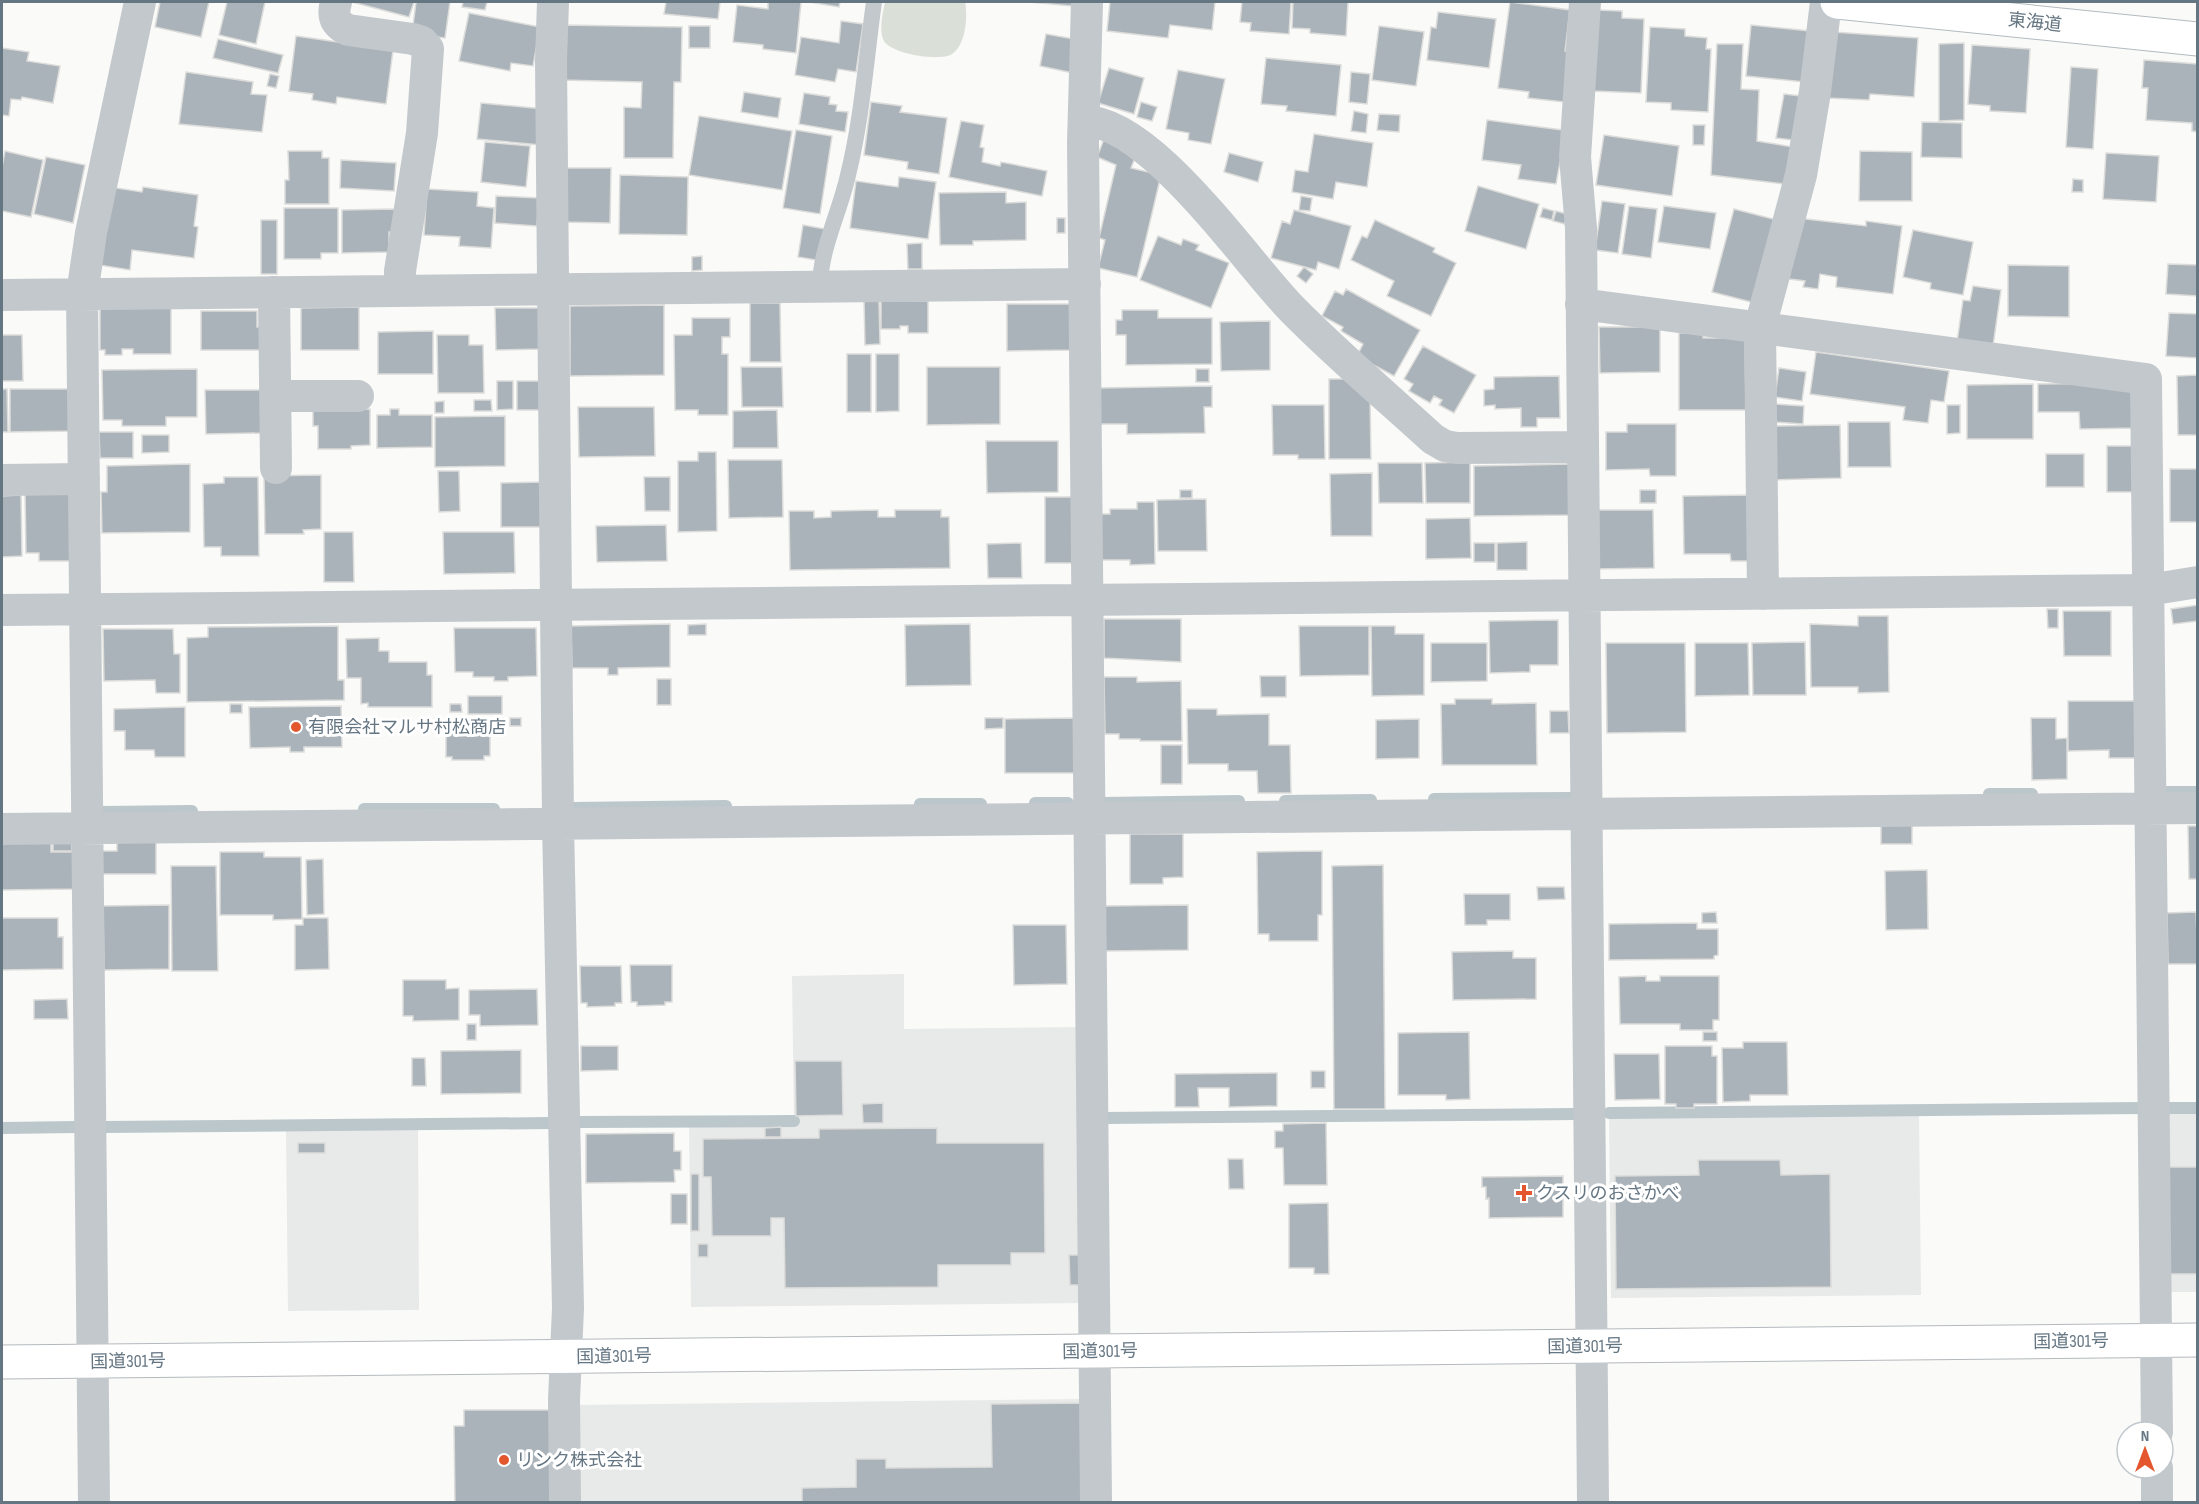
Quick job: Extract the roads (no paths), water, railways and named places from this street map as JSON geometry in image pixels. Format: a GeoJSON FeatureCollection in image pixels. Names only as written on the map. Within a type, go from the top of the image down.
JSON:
{"type":"FeatureCollection","features":[{"type":"Feature","properties":{"kind":"main road","name":"東海道"},"geometry":{"type":"LineString","coordinates":[[1837,2],[1994,10],[2198,39]]}},
{"type":"Feature","properties":{"kind":"main road","name":"国道301号"},"geometry":{"type":"LineString","coordinates":[[2,1362],[2198,1340]]}},
{"type":"Feature","properties":{"kind":"street"},"geometry":{"type":"LineString","coordinates":[[94,1503],[82,294],[91,233],[140,2]]}},
{"type":"Feature","properties":{"kind":"street"},"geometry":{"type":"LineString","coordinates":[[336,2],[333,16],[339,26],[348,30],[413,39],[422,42],[428,50],[422,133],[400,271],[400,291]]}},
{"type":"Feature","properties":{"kind":"street"},"geometry":{"type":"LineString","coordinates":[[553,2],[551,62],[558,823],[568,1308],[565,1503]]}},
{"type":"Feature","properties":{"kind":"street"},"geometry":{"type":"LineString","coordinates":[[1087,2],[1084,121],[1096,1503]]}},
{"type":"Feature","properties":{"kind":"street"},"geometry":{"type":"LineString","coordinates":[[1585,2],[1575,157],[1581,219],[1593,1503]]}},
{"type":"Feature","properties":{"kind":"street"},"geometry":{"type":"LineString","coordinates":[[1763,594],[1760,327],[1801,175],[1815,92],[1826,2]]}},
{"type":"Feature","properties":{"kind":"street"},"geometry":{"type":"LineString","coordinates":[[1084,121],[1099,121],[1120,132],[1159,160],[1292,309],[1433,439],[1445,446],[1457,448],[1583,447]]}},
{"type":"Feature","properties":{"kind":"street"},"geometry":{"type":"LineString","coordinates":[[2,295],[1085,284]]}},
{"type":"Feature","properties":{"kind":"street"},"geometry":{"type":"LineString","coordinates":[[274,292],[276,468]]}},
{"type":"Feature","properties":{"kind":"street"},"geometry":{"type":"LineString","coordinates":[[1581,304],[2146,379],[2157,1420]]}},
{"type":"Feature","properties":{"kind":"street"},"geometry":{"type":"LineString","coordinates":[[275,396],[358,396]]}},
{"type":"Feature","properties":{"kind":"street"},"geometry":{"type":"LineString","coordinates":[[2,480],[84,479]]}},
{"type":"Feature","properties":{"kind":"street"},"geometry":{"type":"LineString","coordinates":[[2,610],[2148,590],[2198,582]]}},
{"type":"Feature","properties":{"kind":"street"},"geometry":{"type":"LineString","coordinates":[[2,829],[2198,808]]}},
{"type":"Feature","properties":{"kind":"street"},"geometry":{"type":"LineString","coordinates":[[2157,1480],[2157,1503]]}},
{"type":"Feature","properties":{"kind":"lane"},"geometry":{"type":"LineString","coordinates":[[820,287],[820,270],[842,202],[856,138],[874,2]]}},
{"type":"Feature","properties":{"kind":"waterway"},"geometry":{"type":"LineString","coordinates":[[2162,792],[2198,792]]}},
{"type":"Feature","properties":{"kind":"waterway"},"geometry":{"type":"LineString","coordinates":[[1989,794],[2032,794]]}},
{"type":"Feature","properties":{"kind":"waterway"},"geometry":{"type":"LineString","coordinates":[[1434,799],[1572,798]]}},
{"type":"Feature","properties":{"kind":"waterway"},"geometry":{"type":"LineString","coordinates":[[1285,801],[1371,800]]}},
{"type":"Feature","properties":{"kind":"waterway"},"geometry":{"type":"LineString","coordinates":[[1104,803],[1239,801]]}},
{"type":"Feature","properties":{"kind":"waterway"},"geometry":{"type":"LineString","coordinates":[[1035,803],[1068,803]]}},
{"type":"Feature","properties":{"kind":"waterway"},"geometry":{"type":"LineString","coordinates":[[920,804],[981,804]]}},
{"type":"Feature","properties":{"kind":"waterway"},"geometry":{"type":"LineString","coordinates":[[575,808],[726,806]]}},
{"type":"Feature","properties":{"kind":"waterway"},"geometry":{"type":"LineString","coordinates":[[364,809],[494,809]]}},
{"type":"Feature","properties":{"kind":"waterway"},"geometry":{"type":"LineString","coordinates":[[102,812],[192,811]]}},
{"type":"Feature","properties":{"kind":"waterway"},"geometry":{"type":"LineString","coordinates":[[1609,1113],[2142,1108]]}},
{"type":"Feature","properties":{"kind":"waterway"},"geometry":{"type":"LineString","coordinates":[[2165,1108],[2198,1108]]}},
{"type":"Feature","properties":{"kind":"waterway"},"geometry":{"type":"LineString","coordinates":[[1104,1118],[1575,1114]]}},
{"type":"Feature","properties":{"kind":"waterway"},"geometry":{"type":"LineString","coordinates":[[579,1122],[794,1121]]}},
{"type":"Feature","properties":{"kind":"waterway"},"geometry":{"type":"LineString","coordinates":[[104,1127],[550,1123]]}},
{"type":"Feature","properties":{"kind":"waterway"},"geometry":{"type":"LineString","coordinates":[[2,1128],[76,1127]]}},
{"type":"Feature","properties":{"kind":"place","name":"有限会社マルサ村松商店"},"geometry":{"type":"Point","coordinates":[296,727]}},
{"type":"Feature","properties":{"kind":"place","name":"クスリのおさかべ"},"geometry":{"type":"Point","coordinates":[1524,1193]}},
{"type":"Feature","properties":{"kind":"place","name":"リンク株式会社"},"geometry":{"type":"Point","coordinates":[504,1460]}}]}
